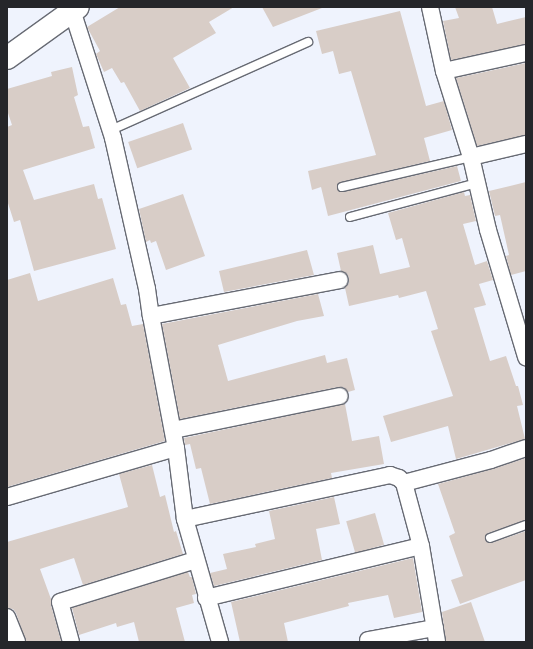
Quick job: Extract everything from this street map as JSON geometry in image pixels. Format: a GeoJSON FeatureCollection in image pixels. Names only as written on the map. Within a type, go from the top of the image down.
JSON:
{"type":"FeatureCollection","features":[{"type":"Feature","properties":{"kind":"main road"},"geometry":{"type":"LineString","coordinates":[[7,58],[73,8]]}},
{"type":"Feature","properties":{"kind":"street"},"geometry":{"type":"LineString","coordinates":[[430,7],[444,71],[470,157],[488,230],[525,350]]}},
{"type":"Feature","properties":{"kind":"street"},"geometry":{"type":"LineString","coordinates":[[73,8],[111,130],[148,289],[151,316],[176,448],[185,519],[206,598],[220,642]]}},
{"type":"Feature","properties":{"kind":"street"},"geometry":{"type":"LineString","coordinates":[[444,71],[526,53]]}},
{"type":"Feature","properties":{"kind":"street"},"geometry":{"type":"LineString","coordinates":[[470,157],[526,144]]}},
{"type":"Feature","properties":{"kind":"street"},"geometry":{"type":"LineString","coordinates":[[151,316],[340,280]]}},
{"type":"Feature","properties":{"kind":"street"},"geometry":{"type":"LineString","coordinates":[[173,430],[340,396]]}},
{"type":"Feature","properties":{"kind":"street"},"geometry":{"type":"LineString","coordinates":[[7,497],[176,448]]}},
{"type":"Feature","properties":{"kind":"street"},"geometry":{"type":"LineString","coordinates":[[404,483],[491,460],[526,448]]}},
{"type":"Feature","properties":{"kind":"street"},"geometry":{"type":"LineString","coordinates":[[185,519],[390,475],[399,478],[404,483],[421,546],[436,635],[368,640]]}},
{"type":"Feature","properties":{"kind":"street"},"geometry":{"type":"LineString","coordinates":[[206,598],[421,546]]}},
{"type":"Feature","properties":{"kind":"street"},"geometry":{"type":"LineString","coordinates":[[71,642],[60,602],[196,560]]}},
{"type":"Feature","properties":{"kind":"street"},"geometry":{"type":"LineString","coordinates":[[7,617],[17,642]]}},
{"type":"Feature","properties":{"kind":"lane"},"geometry":{"type":"LineString","coordinates":[[111,130],[308,42]]}},
{"type":"Feature","properties":{"kind":"lane"},"geometry":{"type":"LineString","coordinates":[[342,187],[470,157]]}},
{"type":"Feature","properties":{"kind":"lane"},"geometry":{"type":"LineString","coordinates":[[350,216],[477,183]]}},
{"type":"Feature","properties":{"kind":"lane"},"geometry":{"type":"LineString","coordinates":[[490,538],[526,525]]}},
{"type":"Feature","properties":{"kind":"building"},"geometry":{"type":"Polygon","coordinates":[[[120,7],[234,7],[209,22],[216,33],[173,58],[190,88],[140,111],[124,82],[121,83],[112,68],[104,72],[96,54],[100,51],[87,27],[120,7]]]}},
{"type":"Feature","properties":{"kind":"building"},"geometry":{"type":"Polygon","coordinates":[[[262,7],[321,7],[322,8],[273,27],[262,7]]]}},
{"type":"Feature","properties":{"kind":"building"},"geometry":{"type":"Polygon","coordinates":[[[455,7],[492,7],[497,24],[526,17],[526,44],[451,60],[443,21],[459,18],[455,7]]]}},
{"type":"Feature","properties":{"kind":"building"},"geometry":{"type":"Polygon","coordinates":[[[400,11],[426,106],[444,101],[452,130],[424,138],[430,161],[341,182],[337,185],[337,189],[343,192],[457,166],[461,181],[328,216],[321,187],[312,190],[308,171],[376,155],[351,71],[339,74],[333,51],[322,54],[316,31],[400,11]]]}},
{"type":"Feature","properties":{"kind":"building"},"geometry":{"type":"Polygon","coordinates":[[[526,63],[526,135],[477,146],[456,78],[526,63]]]}},
{"type":"Feature","properties":{"kind":"building"},"geometry":{"type":"Polygon","coordinates":[[[72,67],[78,95],[74,97],[83,127],[89,126],[95,148],[23,170],[34,200],[94,184],[98,199],[102,198],[116,249],[34,271],[20,220],[14,222],[7,200],[7,127],[12,125],[7,110],[7,89],[52,76],[51,72],[72,67]]]}},
{"type":"Feature","properties":{"kind":"building"},"geometry":{"type":"Polygon","coordinates":[[[183,123],[192,149],[137,168],[128,142],[183,123]]]}},
{"type":"Feature","properties":{"kind":"building"},"geometry":{"type":"Polygon","coordinates":[[[526,182],[526,271],[511,275],[506,256],[509,255],[500,215],[495,216],[489,191],[526,182]]]}},
{"type":"Feature","properties":{"kind":"building"},"geometry":{"type":"Polygon","coordinates":[[[464,192],[465,196],[470,195],[476,221],[463,224],[475,265],[487,261],[493,280],[479,284],[486,305],[474,308],[490,361],[506,356],[516,386],[518,386],[523,405],[517,406],[525,439],[456,459],[448,426],[391,442],[383,416],[453,396],[431,331],[438,329],[426,291],[399,298],[398,295],[349,306],[345,288],[349,283],[349,278],[347,274],[341,271],[337,253],[373,245],[380,274],[410,267],[402,238],[396,240],[388,213],[464,192]]]}},
{"type":"Feature","properties":{"kind":"building"},"geometry":{"type":"Polygon","coordinates":[[[183,194],[205,256],[166,270],[156,241],[151,243],[150,240],[146,242],[139,209],[183,194]]]}},
{"type":"Feature","properties":{"kind":"building"},"geometry":{"type":"Polygon","coordinates":[[[307,250],[314,275],[224,292],[219,271],[307,250]]]}},
{"type":"Feature","properties":{"kind":"building"},"geometry":{"type":"Polygon","coordinates":[[[30,273],[38,301],[113,278],[121,305],[126,304],[132,326],[143,324],[165,441],[7,487],[7,280],[30,273]]]}},
{"type":"Feature","properties":{"kind":"building"},"geometry":{"type":"Polygon","coordinates":[[[318,294],[324,316],[297,321],[218,345],[228,381],[325,355],[327,363],[347,358],[355,390],[348,392],[343,387],[338,387],[180,419],[162,324],[318,294]]]}},
{"type":"Feature","properties":{"kind":"building"},"geometry":{"type":"Polygon","coordinates":[[[345,404],[352,441],[379,436],[384,464],[331,473],[332,478],[210,504],[201,468],[196,469],[190,444],[185,445],[184,438],[345,404]]]}},
{"type":"Feature","properties":{"kind":"building"},"geometry":{"type":"Polygon","coordinates":[[[526,458],[526,520],[488,533],[485,537],[487,542],[491,543],[526,531],[526,580],[460,604],[451,580],[463,576],[449,536],[455,533],[438,484],[526,458]]]}},
{"type":"Feature","properties":{"kind":"building"},"geometry":{"type":"Polygon","coordinates":[[[152,465],[160,497],[165,495],[174,532],[176,531],[183,554],[83,585],[74,558],[40,569],[51,599],[51,605],[61,641],[26,642],[16,613],[13,609],[7,608],[7,542],[128,507],[119,474],[152,465]]]}},
{"type":"Feature","properties":{"kind":"building"},"geometry":{"type":"Polygon","coordinates":[[[334,497],[340,524],[316,529],[322,560],[214,586],[210,573],[227,569],[223,554],[256,547],[255,544],[275,539],[269,511],[334,497]]]}},
{"type":"Feature","properties":{"kind":"building"},"geometry":{"type":"Polygon","coordinates":[[[375,513],[384,545],[355,553],[346,521],[375,513]]]}},
{"type":"Feature","properties":{"kind":"building"},"geometry":{"type":"Polygon","coordinates":[[[413,558],[422,612],[394,618],[388,595],[348,603],[349,606],[284,623],[288,642],[240,642],[231,602],[413,558]]]}},
{"type":"Feature","properties":{"kind":"building"},"geometry":{"type":"Polygon","coordinates":[[[188,572],[190,577],[192,577],[196,594],[192,595],[194,603],[176,608],[185,642],[139,642],[134,622],[117,627],[116,623],[79,635],[72,608],[188,572]]]}},
{"type":"Feature","properties":{"kind":"building"},"geometry":{"type":"Polygon","coordinates":[[[471,602],[485,642],[446,642],[442,612],[471,602]]]}}]}
